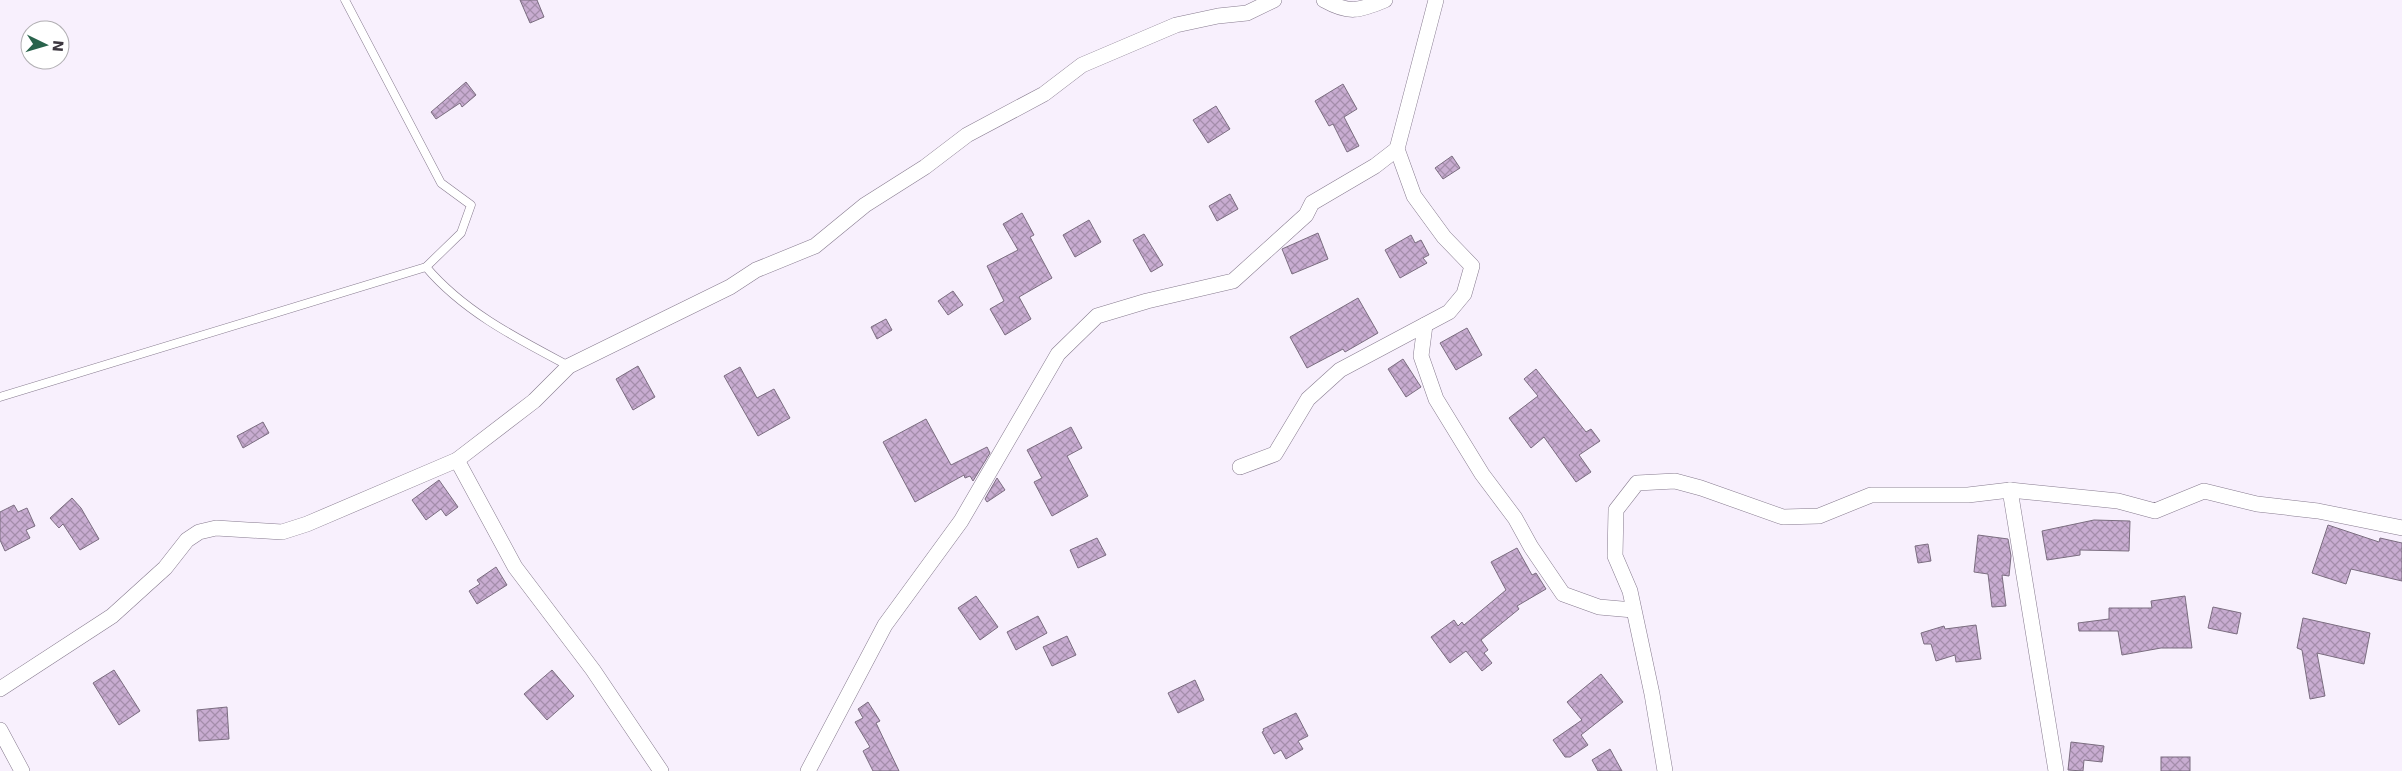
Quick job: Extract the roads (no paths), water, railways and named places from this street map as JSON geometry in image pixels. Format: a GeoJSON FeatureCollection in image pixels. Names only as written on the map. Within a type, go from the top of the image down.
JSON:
{"type":"FeatureCollection","features":[{"type":"Feature","properties":{"kind":"street"},"geometry":{"type":"LineString","coordinates":[[0,689],[112,616],[165,568],[187,540],[200,532],[216,528],[282,532],[307,524],[457,460],[534,401],[569,366],[730,287],[756,270],[815,246],[865,206],[925,167],[967,135],[1044,94],[1082,66],[1176,25],[1218,16],[1247,13],[1274,0]]}},
{"type":"Feature","properties":{"kind":"street"},"geometry":{"type":"LineString","coordinates":[[1324,0],[1339,8],[1360,10],[1385,0]]}},
{"type":"Feature","properties":{"kind":"street"},"geometry":{"type":"LineString","coordinates":[[1240,467],[1275,454],[1308,399],[1340,370],[1449,312],[1464,294],[1472,266],[1444,237],[1414,196],[1397,149],[1436,0]]}},
{"type":"Feature","properties":{"kind":"street"},"geometry":{"type":"LineString","coordinates":[[808,771],[884,625],[961,521],[1058,354],[1097,316],[1147,301],[1233,281],[1300,221],[1312,203],[1375,166],[1397,149]]}},
{"type":"Feature","properties":{"kind":"street"},"geometry":{"type":"LineString","coordinates":[[1425,325],[1421,356],[1436,399],[1482,474],[1515,518],[1531,547],[1563,594],[1598,607],[1633,610]]}},
{"type":"Feature","properties":{"kind":"street"},"geometry":{"type":"LineString","coordinates":[[457,460],[515,567],[593,670],[661,771]]}},
{"type":"Feature","properties":{"kind":"street"},"geometry":{"type":"LineString","coordinates":[[1665,771],[1652,694],[1630,591],[1615,556],[1616,510],[1636,483],[1675,482],[1783,517],[1819,516],[1871,496],[1968,495],[2010,490],[2118,501],[2155,511],[2204,491],[2257,504],[2318,510],[2402,528]]}},
{"type":"Feature","properties":{"kind":"street"},"geometry":{"type":"LineString","coordinates":[[2010,490],[2056,771]]}},
{"type":"Feature","properties":{"kind":"street"},"geometry":{"type":"LineString","coordinates":[[0,730],[22,771]]}},
{"type":"Feature","properties":{"kind":"lane"},"geometry":{"type":"LineString","coordinates":[[0,397],[426,267],[461,233],[471,205],[441,183],[345,0]]}},
{"type":"Feature","properties":{"kind":"lane"},"geometry":{"type":"LineString","coordinates":[[426,267],[478,315],[519,340],[569,366]]}}]}
